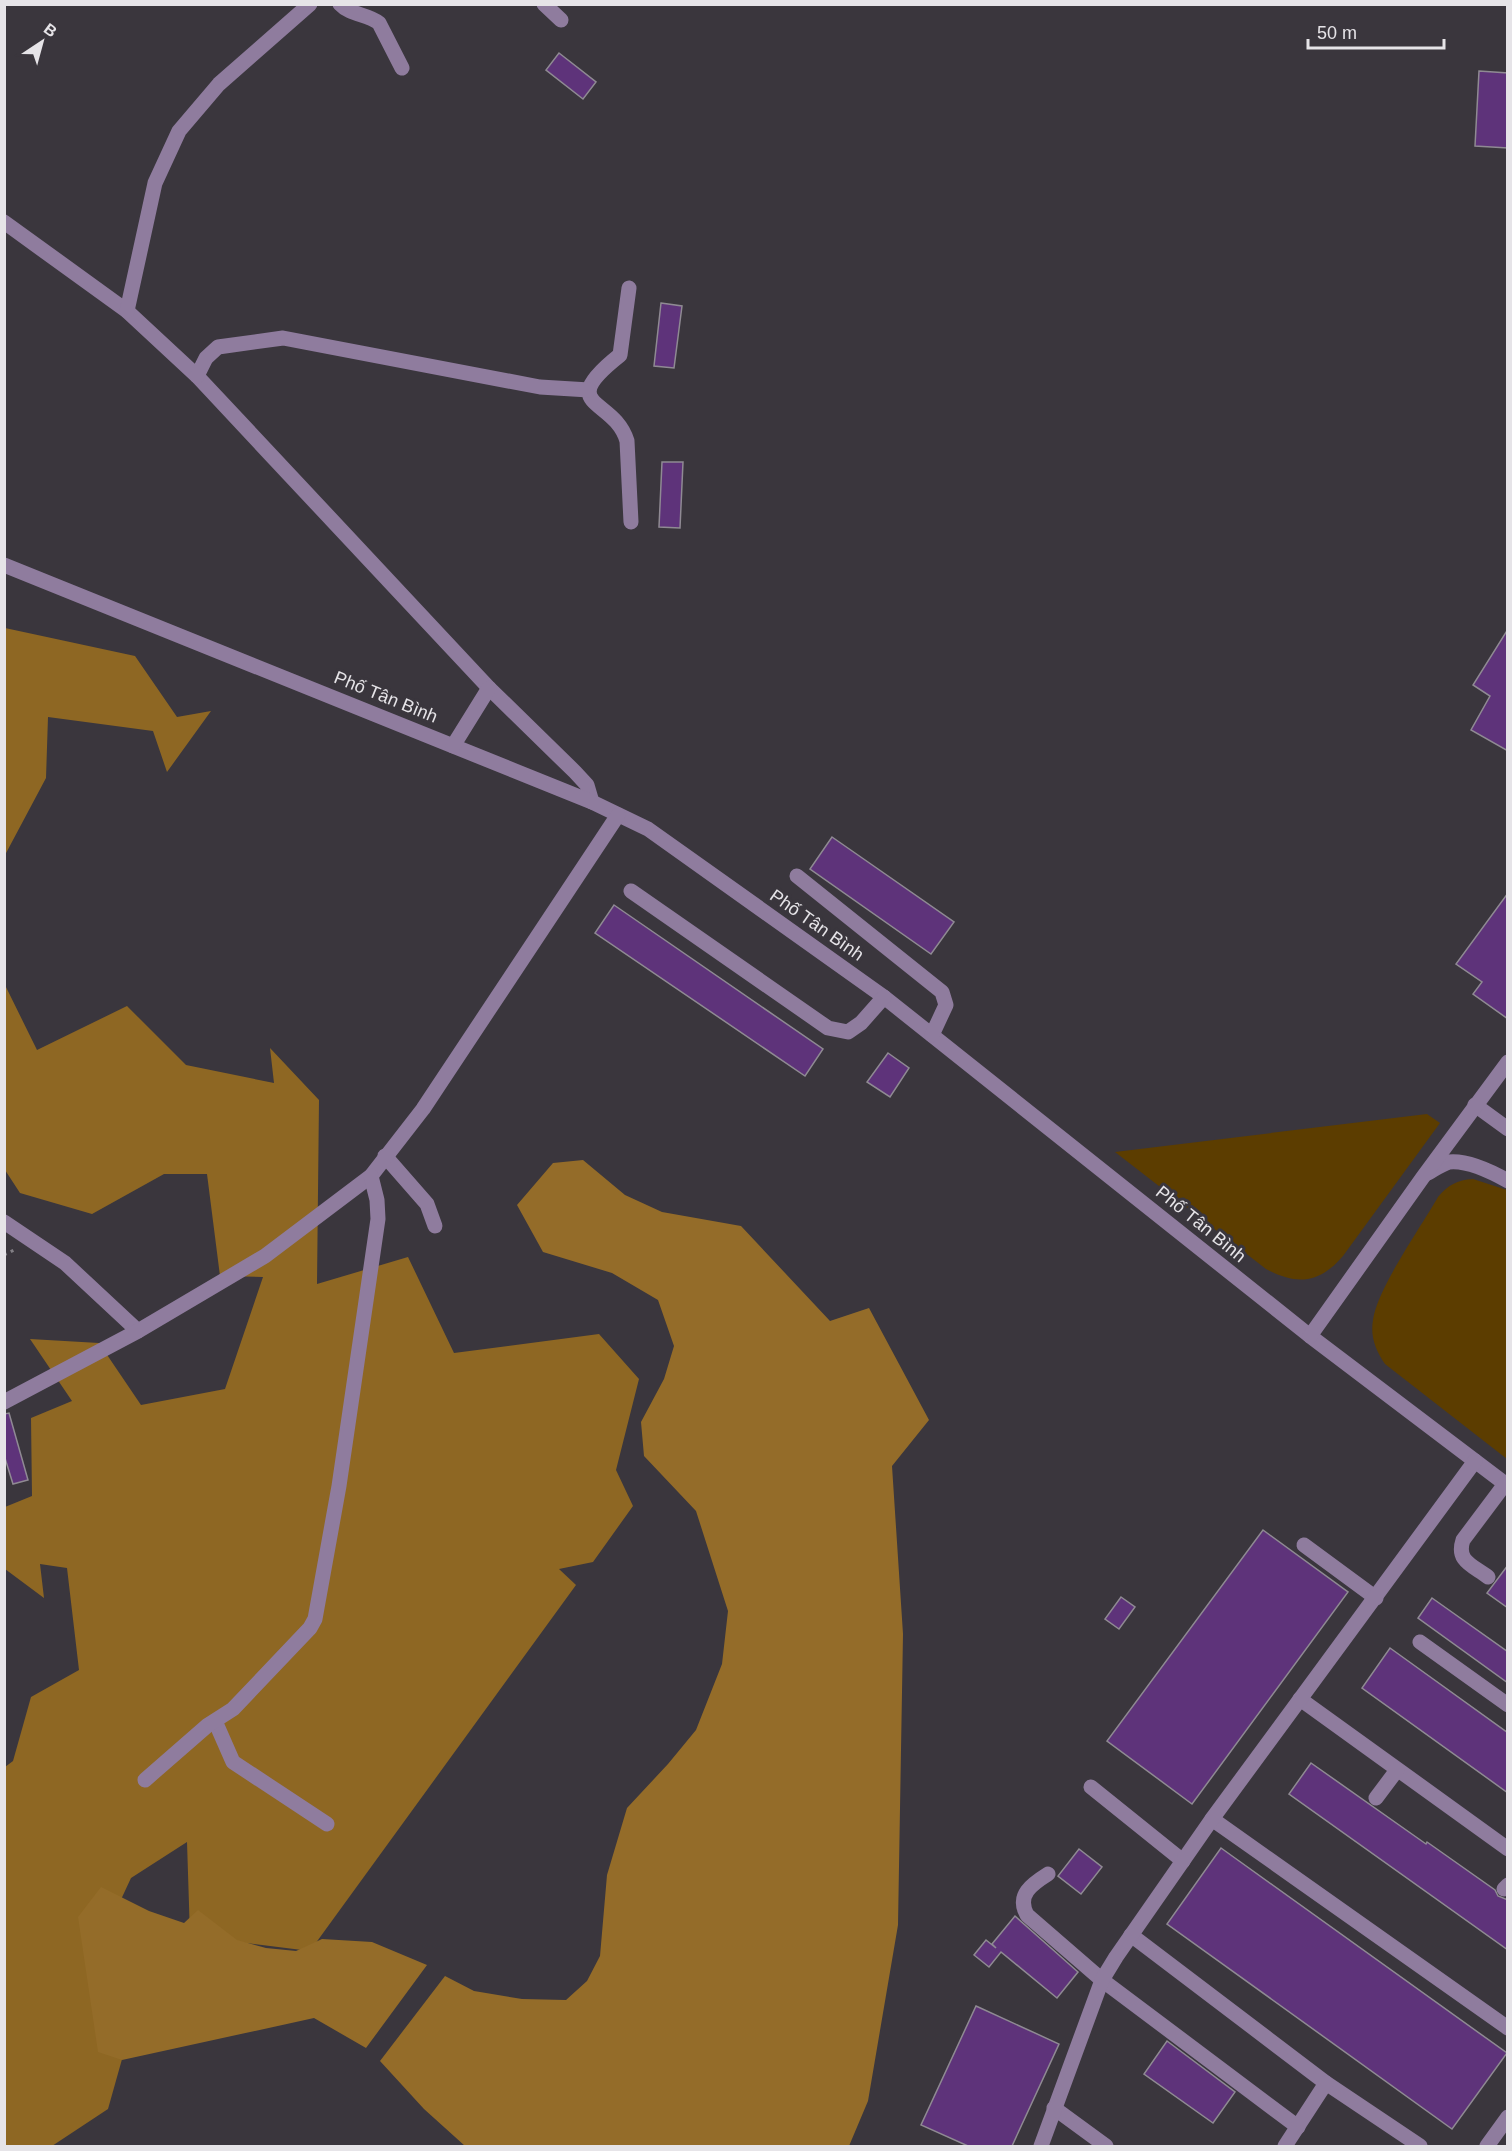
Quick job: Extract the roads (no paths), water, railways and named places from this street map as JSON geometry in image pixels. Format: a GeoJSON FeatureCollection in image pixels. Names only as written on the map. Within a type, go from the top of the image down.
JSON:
{"type":"FeatureCollection","features":[{"type":"Feature","properties":{"kind":"street"},"geometry":{"type":"LineString","coordinates":[[127,311],[155,183],[179,131],[219,84],[310,4]]}},
{"type":"Feature","properties":{"kind":"street"},"geometry":{"type":"LineString","coordinates":[[340,4],[345,9],[373,18],[379,23],[402,68]]}},
{"type":"Feature","properties":{"kind":"street"},"geometry":{"type":"LineString","coordinates":[[544,4],[561,20]]}},
{"type":"Feature","properties":{"kind":"street"},"geometry":{"type":"LineString","coordinates":[[4,222],[127,311],[197,376],[489,688],[587,785],[592,802]]}},
{"type":"Feature","properties":{"kind":"street"},"geometry":{"type":"LineString","coordinates":[[630,288],[620,355],[595,375],[589,395],[623,429],[627,441],[631,522]]}},
{"type":"Feature","properties":{"kind":"street"},"geometry":{"type":"LineString","coordinates":[[197,376],[206,358],[218,347],[283,338],[540,387],[589,390]]}},
{"type":"Feature","properties":{"kind":"street","name":"Phố Tân Bình"},"geometry":{"type":"LineString","coordinates":[[4,564],[592,802],[648,829],[884,997],[1310,1336],[1506,1485]]}},
{"type":"Feature","properties":{"kind":"street"},"geometry":{"type":"LineString","coordinates":[[453,746],[489,688]]}},
{"type":"Feature","properties":{"kind":"street"},"geometry":{"type":"LineString","coordinates":[[4,1402],[138,1331],[265,1256],[371,1176],[423,1109],[618,815]]}},
{"type":"Feature","properties":{"kind":"street"},"geometry":{"type":"LineString","coordinates":[[797,876],[942,992],[946,1005],[932,1035]]}},
{"type":"Feature","properties":{"kind":"street"},"geometry":{"type":"LineString","coordinates":[[631,891],[828,1028],[848,1032],[861,1023],[884,997]]}},
{"type":"Feature","properties":{"kind":"street"},"geometry":{"type":"LineString","coordinates":[[1310,1336],[1508,1062]]}},
{"type":"Feature","properties":{"kind":"street"},"geometry":{"type":"LineString","coordinates":[[1475,1105],[1508,1129]]}},
{"type":"Feature","properties":{"kind":"street"},"geometry":{"type":"LineString","coordinates":[[385,1156],[427,1204],[435,1226]]}},
{"type":"Feature","properties":{"kind":"street"},"geometry":{"type":"LineString","coordinates":[[1423,1177],[1443,1165],[1454,1162],[1478,1168],[1508,1181]]}},
{"type":"Feature","properties":{"kind":"street"},"geometry":{"type":"LineString","coordinates":[[145,1780],[233,1708],[310,1628],[318,1609],[339,1486],[378,1219],[377,1200],[371,1176]]}},
{"type":"Feature","properties":{"kind":"street"},"geometry":{"type":"LineString","coordinates":[[4,1222],[65,1263],[138,1331]]}},
{"type":"Feature","properties":{"kind":"street"},"geometry":{"type":"LineString","coordinates":[[1041,2146],[1102,1980],[1212,1819],[1475,1461]]}},
{"type":"Feature","properties":{"kind":"street"},"geometry":{"type":"LineString","coordinates":[[1488,1577],[1462,1558],[1460,1551],[1463,1540],[1506,1485]]}},
{"type":"Feature","properties":{"kind":"street"},"geometry":{"type":"LineString","coordinates":[[1304,1545],[1376,1598]]}},
{"type":"Feature","properties":{"kind":"street"},"geometry":{"type":"LineString","coordinates":[[1420,1642],[1508,1704]]}},
{"type":"Feature","properties":{"kind":"street"},"geometry":{"type":"LineString","coordinates":[[1300,1699],[1508,1849]]}},
{"type":"Feature","properties":{"kind":"street"},"geometry":{"type":"LineString","coordinates":[[215,1721],[233,1762],[327,1824]]}},
{"type":"Feature","properties":{"kind":"street"},"geometry":{"type":"LineString","coordinates":[[1377,1798],[1397,1770]]}},
{"type":"Feature","properties":{"kind":"street"},"geometry":{"type":"LineString","coordinates":[[1091,1787],[1183,1861]]}},
{"type":"Feature","properties":{"kind":"street"},"geometry":{"type":"LineString","coordinates":[[1212,1819],[1508,2028]]}},
{"type":"Feature","properties":{"kind":"street"},"geometry":{"type":"LineString","coordinates":[[1048,1874],[1029,1887],[1024,1894],[1023,1904],[1027,1915],[1102,1980],[1298,2127]]}},
{"type":"Feature","properties":{"kind":"street"},"geometry":{"type":"LineString","coordinates":[[1131,1935],[1326,2083],[1420,2146]]}},
{"type":"Feature","properties":{"kind":"street"},"geometry":{"type":"LineString","coordinates":[[1285,2146],[1326,2083]]}},
{"type":"Feature","properties":{"kind":"street"},"geometry":{"type":"LineString","coordinates":[[1054,2108],[1106,2146]]}},
{"type":"Feature","properties":{"kind":"street"},"geometry":{"type":"LineString","coordinates":[[1487,2146],[1508,2117]]}}]}
